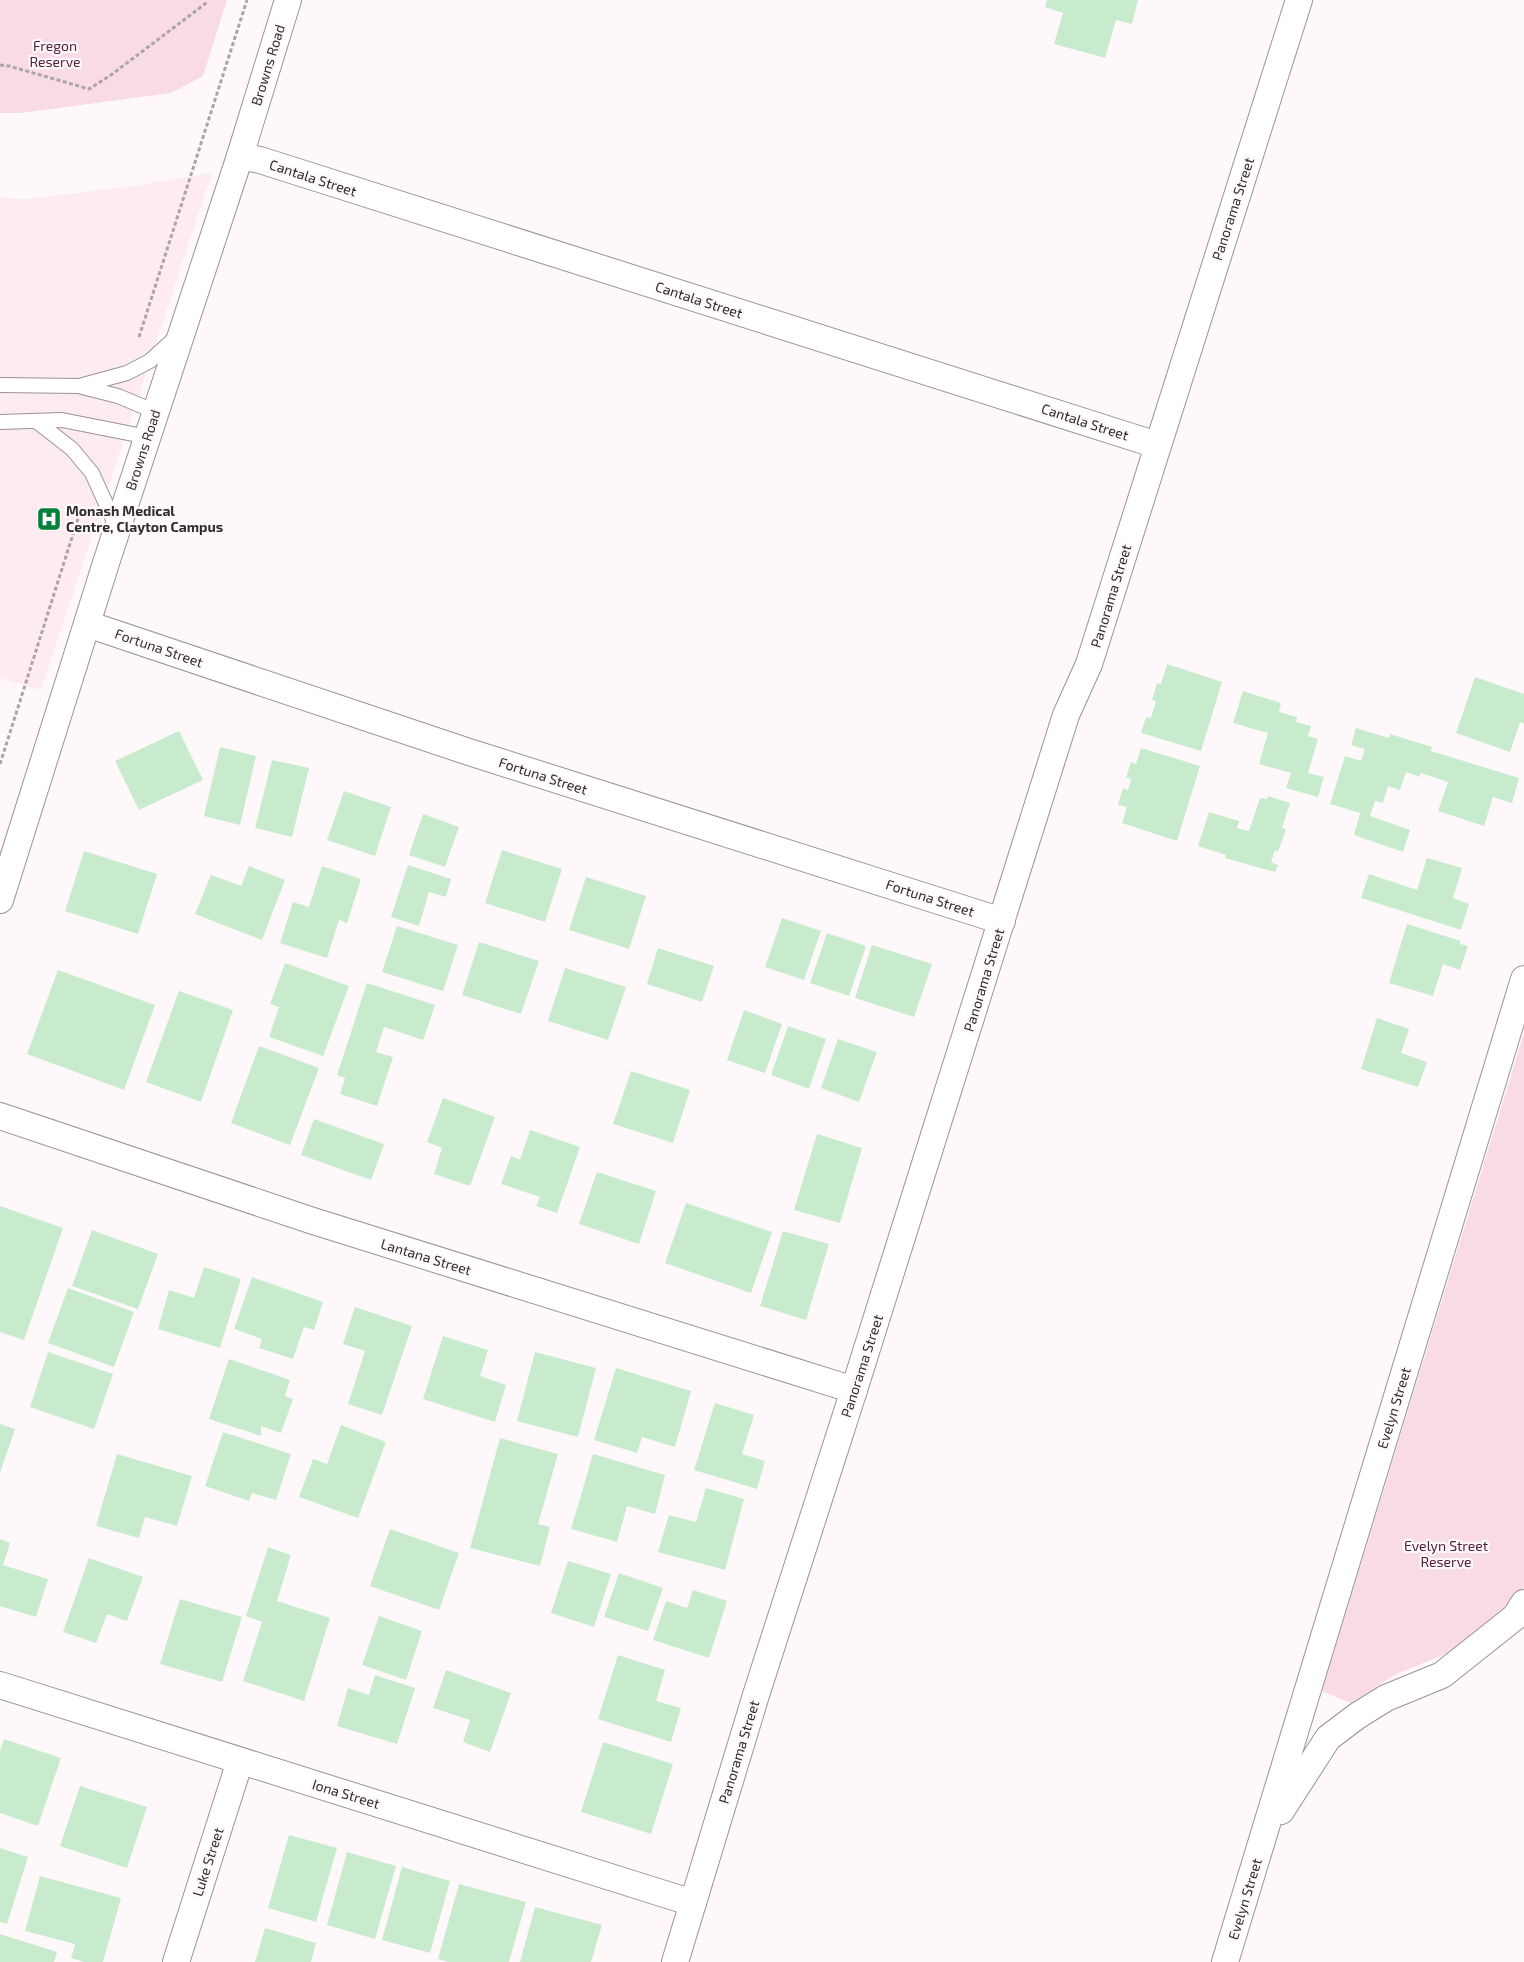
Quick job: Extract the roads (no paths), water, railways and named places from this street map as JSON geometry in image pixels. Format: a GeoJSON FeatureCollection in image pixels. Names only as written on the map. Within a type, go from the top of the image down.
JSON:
{"type":"FeatureCollection","features":[{"type":"Feature","properties":{"kind":"street","name":"Browns Road"},"geometry":{"type":"LineString","coordinates":[[0,900],[117,529],[240,156],[288,0]]}},
{"type":"Feature","properties":{"kind":"street","name":"Panorama Street"},"geometry":{"type":"LineString","coordinates":[[674,1962],[756,1695],[1066,715],[1089,664],[1299,0]]}},
{"type":"Feature","properties":{"kind":"street","name":"Cantala Street"},"geometry":{"type":"LineString","coordinates":[[240,156],[260,160],[1157,445]]}},
{"type":"Feature","properties":{"kind":"street","name":"Fortuna Street"},"geometry":{"type":"LineString","coordinates":[[87,624],[469,752],[1002,921]]}},
{"type":"Feature","properties":{"kind":"street","name":"Evelyn Street"},"geometry":{"type":"LineString","coordinates":[[1225,1962],[1524,979]]}},
{"type":"Feature","properties":{"kind":"street","name":"Lantana Street"},"geometry":{"type":"LineString","coordinates":[[0,1116],[310,1220],[854,1390]]}},
{"type":"Feature","properties":{"kind":"street","name":"Evelyn Street"},"geometry":{"type":"LineString","coordinates":[[1264,1837],[1328,1738],[1357,1716],[1386,1698],[1442,1675],[1515,1617],[1524,1603]]}},
{"type":"Feature","properties":{"kind":"street","name":"Iona Street"},"geometry":{"type":"LineString","coordinates":[[0,1685],[693,1903]]}},
{"type":"Feature","properties":{"kind":"street","name":"Luke Street"},"geometry":{"type":"LineString","coordinates":[[176,1962],[240,1761]]}},
{"type":"Feature","properties":{"kind":"lane"},"geometry":{"type":"LineString","coordinates":[[78,386],[111,378],[135,369],[155,357],[182,332]]}},
{"type":"Feature","properties":{"kind":"lane"},"geometry":{"type":"LineString","coordinates":[[0,385],[78,386],[118,396],[156,412]]}},
{"type":"Feature","properties":{"kind":"lane"},"geometry":{"type":"LineString","coordinates":[[0,422],[62,420],[148,437]]}},
{"type":"Feature","properties":{"kind":"lane"},"geometry":{"type":"LineString","coordinates":[[36,421],[72,449],[92,474],[117,529]]}},
{"type":"Feature","properties":{"kind":"place","name":"Monash Medical Centre, Clayton Campus"},"geometry":{"type":"Point","coordinates":[49,519]}},
{"type":"Feature","properties":{"kind":"park label","name":"Fregon Reserve"},"geometry":{"type":"Point","coordinates":[55,54]}},
{"type":"Feature","properties":{"kind":"park label","name":"Evelyn Street Reserve"},"geometry":{"type":"Point","coordinates":[1446,1554]}}]}
